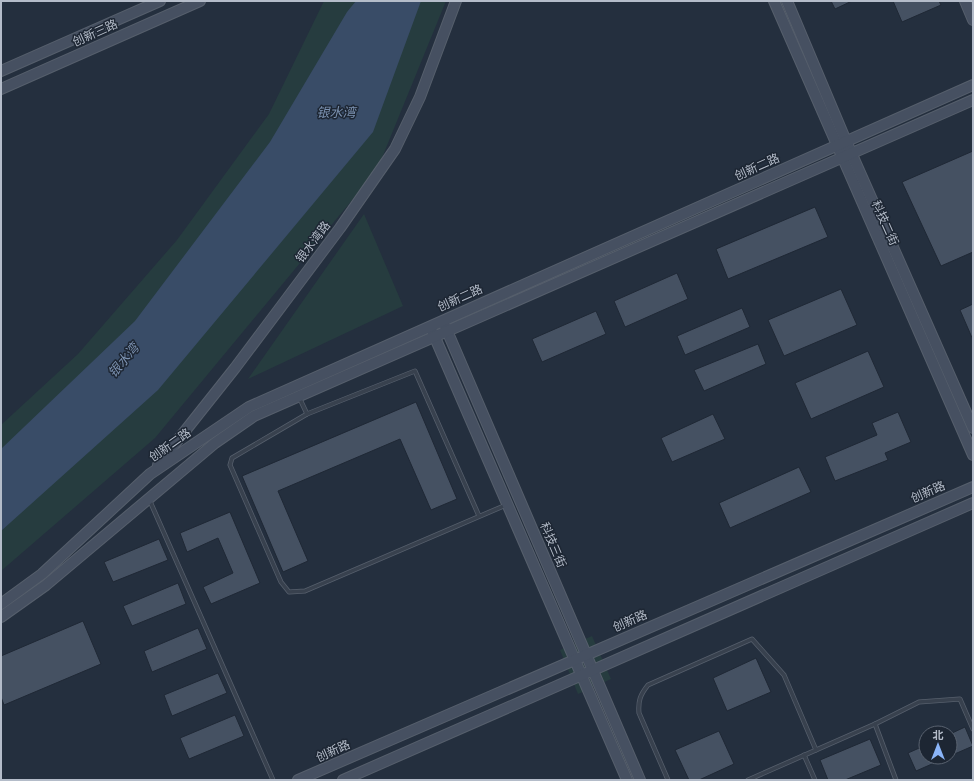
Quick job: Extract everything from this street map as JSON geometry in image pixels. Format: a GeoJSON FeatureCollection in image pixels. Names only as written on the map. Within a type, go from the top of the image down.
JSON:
{"type":"FeatureCollection","features":[{"type":"Feature","properties":{"kind":"street","name":"创新三路"},"geometry":{"type":"LineString","coordinates":[[1,71],[160,1]]}},
{"type":"Feature","properties":{"kind":"street","name":"创新三路"},"geometry":{"type":"LineString","coordinates":[[1,89],[200,1]]}},
{"type":"Feature","properties":{"kind":"street","name":"银水湾路"},"geometry":{"type":"LineString","coordinates":[[150,474],[235,368],[340,228],[395,149],[420,96],[456,1]]}},
{"type":"Feature","properties":{"kind":"street","name":"科技二街"},"geometry":{"type":"LineString","coordinates":[[774,1],[842,143]]}},
{"type":"Feature","properties":{"kind":"street","name":"科技二街"},"geometry":{"type":"LineString","coordinates":[[787,1],[842,143],[973,455]]}},
{"type":"Feature","properties":{"kind":"street"},"geometry":{"type":"LineString","coordinates":[[965,1],[973,20]]}},
{"type":"Feature","properties":{"kind":"street","name":"创新二路"},"geometry":{"type":"LineString","coordinates":[[1,604],[42,574],[150,474],[249,407],[430,325],[973,85]]}},
{"type":"Feature","properties":{"kind":"street"},"geometry":{"type":"LineString","coordinates":[[1,617],[46,585],[215,443],[254,416],[973,100]]}},
{"type":"Feature","properties":{"kind":"street","name":"科技二街"},"geometry":{"type":"LineString","coordinates":[[847,155],[973,428]]}},
{"type":"Feature","properties":{"kind":"street","name":"科技三街"},"geometry":{"type":"LineString","coordinates":[[442,320],[640,780]]}},
{"type":"Feature","properties":{"kind":"street"},"geometry":{"type":"LineString","coordinates":[[430,325],[627,780]]}},
{"type":"Feature","properties":{"kind":"street","name":"创新路"},"geometry":{"type":"LineString","coordinates":[[298,780],[973,487]]}},
{"type":"Feature","properties":{"kind":"street"},"geometry":{"type":"LineString","coordinates":[[342,780],[973,503]]}},
{"type":"Feature","properties":{"kind":"lane"},"geometry":{"type":"LineString","coordinates":[[479,516],[415,371],[307,414],[232,458],[230,465],[281,582],[289,592],[305,591],[507,504]]}},
{"type":"Feature","properties":{"kind":"lane"},"geometry":{"type":"LineString","coordinates":[[299,396],[307,414]]}},
{"type":"Feature","properties":{"kind":"lane"},"geometry":{"type":"LineString","coordinates":[[149,498],[273,780]]}},
{"type":"Feature","properties":{"kind":"lane"},"geometry":{"type":"LineString","coordinates":[[668,780],[639,713],[638,704],[640,695],[648,685],[752,639],[784,675],[816,750]]}},
{"type":"Feature","properties":{"kind":"lane"},"geometry":{"type":"LineString","coordinates":[[748,780],[875,724],[919,702],[960,699],[973,729]]}},
{"type":"Feature","properties":{"kind":"lane"},"geometry":{"type":"LineString","coordinates":[[875,724],[894,780]]}},
{"type":"Feature","properties":{"kind":"lane"},"geometry":{"type":"LineString","coordinates":[[804,755],[815,780]]}},
{"type":"Feature","properties":{"kind":"green space"},"geometry":{"type":"Polygon","coordinates":[[[324,1],[446,1],[377,170],[155,438],[1,571],[1,425],[78,354],[177,240],[269,114],[324,1]]]}},
{"type":"Feature","properties":{"kind":"green space"},"geometry":{"type":"Polygon","coordinates":[[[364,214],[403,306],[248,379],[364,214]]]}},
{"type":"Feature","properties":{"kind":"green space"},"geometry":{"type":"Polygon","coordinates":[[[592,636],[611,679],[578,694],[560,650],[592,636]]]}},
{"type":"Feature","properties":{"kind":"water","name":"银水湾"},"geometry":{"type":"Polygon","coordinates":[[[356,1],[421,1],[373,132],[158,390],[1,531],[1,449],[135,321],[270,142],[347,12],[356,1]]]}},
{"type":"Feature","properties":{"kind":"building"},"geometry":{"type":"Polygon","coordinates":[[[831,1],[852,1],[835,9],[831,1]]]}},
{"type":"Feature","properties":{"kind":"building"},"geometry":{"type":"Polygon","coordinates":[[[893,1],[939,1],[941,5],[902,22],[893,1]]]}},
{"type":"Feature","properties":{"kind":"building"},"geometry":{"type":"Polygon","coordinates":[[[973,151],[973,252],[941,266],[902,182],[973,151]]]}},
{"type":"Feature","properties":{"kind":"building"},"geometry":{"type":"Polygon","coordinates":[[[815,207],[828,237],[728,279],[716,249],[815,207]]]}},
{"type":"Feature","properties":{"kind":"building"},"geometry":{"type":"Polygon","coordinates":[[[677,273],[688,299],[625,327],[614,301],[677,273]]]}},
{"type":"Feature","properties":{"kind":"building"},"geometry":{"type":"Polygon","coordinates":[[[841,289],[857,325],[784,356],[768,320],[841,289]]]}},
{"type":"Feature","properties":{"kind":"building"},"geometry":{"type":"Polygon","coordinates":[[[973,304],[973,340],[960,310],[973,304]]]}},
{"type":"Feature","properties":{"kind":"building"},"geometry":{"type":"Polygon","coordinates":[[[742,308],[750,327],[685,355],[677,336],[742,308]]]}},
{"type":"Feature","properties":{"kind":"building"},"geometry":{"type":"Polygon","coordinates":[[[596,311],[606,334],[542,362],[532,339],[596,311]]]}},
{"type":"Feature","properties":{"kind":"building"},"geometry":{"type":"Polygon","coordinates":[[[758,344],[766,364],[704,391],[694,370],[758,344]]]}},
{"type":"Feature","properties":{"kind":"building"},"geometry":{"type":"Polygon","coordinates":[[[868,351],[884,387],[811,419],[795,383],[868,351]]]}},
{"type":"Feature","properties":{"kind":"building"},"geometry":{"type":"Polygon","coordinates":[[[416,402],[457,499],[431,510],[400,439],[278,491],[308,561],[283,572],[242,476],[416,402]]]}},
{"type":"Feature","properties":{"kind":"building"},"geometry":{"type":"Polygon","coordinates":[[[898,412],[911,442],[885,453],[888,460],[835,481],[825,457],[877,435],[872,423],[898,412]]]}},
{"type":"Feature","properties":{"kind":"building"},"geometry":{"type":"Polygon","coordinates":[[[713,414],[725,439],[672,462],[661,438],[713,414]]]}},
{"type":"Feature","properties":{"kind":"building"},"geometry":{"type":"Polygon","coordinates":[[[799,467],[811,492],[730,528],[719,503],[799,467]]]}},
{"type":"Feature","properties":{"kind":"building"},"geometry":{"type":"Polygon","coordinates":[[[230,512],[260,583],[211,604],[203,587],[233,573],[218,538],[187,552],[180,533],[230,512]]]}},
{"type":"Feature","properties":{"kind":"building"},"geometry":{"type":"Polygon","coordinates":[[[159,539],[168,560],[113,582],[104,562],[159,539]]]}},
{"type":"Feature","properties":{"kind":"building"},"geometry":{"type":"Polygon","coordinates":[[[178,583],[186,604],[132,626],[123,606],[178,583]]]}},
{"type":"Feature","properties":{"kind":"building"},"geometry":{"type":"Polygon","coordinates":[[[83,621],[101,664],[4,705],[1,697],[1,656],[83,621]]]}},
{"type":"Feature","properties":{"kind":"building"},"geometry":{"type":"Polygon","coordinates":[[[198,628],[207,649],[152,672],[144,651],[198,628]]]}},
{"type":"Feature","properties":{"kind":"building"},"geometry":{"type":"Polygon","coordinates":[[[756,658],[771,692],[727,711],[713,678],[756,658]]]}},
{"type":"Feature","properties":{"kind":"building"},"geometry":{"type":"Polygon","coordinates":[[[218,673],[227,693],[172,716],[164,695],[218,673]]]}},
{"type":"Feature","properties":{"kind":"building"},"geometry":{"type":"Polygon","coordinates":[[[235,715],[244,736],[189,759],[180,738],[235,715]]]}},
{"type":"Feature","properties":{"kind":"building"},"geometry":{"type":"Polygon","coordinates":[[[965,727],[973,746],[958,753],[958,730],[965,727]]]}},
{"type":"Feature","properties":{"kind":"building"},"geometry":{"type":"Polygon","coordinates":[[[719,731],[734,764],[699,780],[689,780],[675,750],[719,731]]]}},
{"type":"Feature","properties":{"kind":"building"},"geometry":{"type":"Polygon","coordinates":[[[870,739],[881,765],[845,780],[828,780],[820,760],[870,739]]]}},
{"type":"Feature","properties":{"kind":"building"},"geometry":{"type":"Polygon","coordinates":[[[918,749],[918,765],[930,765],[916,771],[908,753],[918,749]]]}}]}
